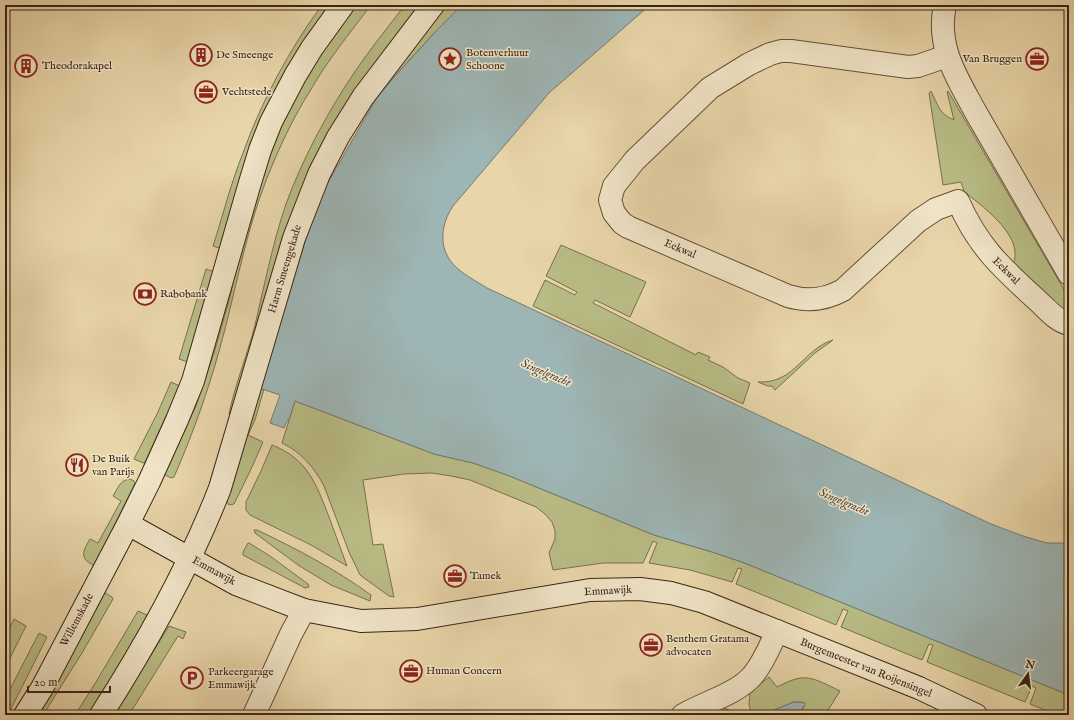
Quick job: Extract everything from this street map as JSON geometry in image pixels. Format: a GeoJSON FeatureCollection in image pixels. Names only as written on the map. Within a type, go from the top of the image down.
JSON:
{"type":"FeatureCollection","features":[{"type":"Feature","properties":{"kind":"main road"},"geometry":{"type":"LineString","coordinates":[[128,524],[149,482],[193,381],[249,186],[260,150],[271,122],[295,76],[312,48],[343,5]]}},
{"type":"Feature","properties":{"kind":"main road","name":"Harm Smeengekade"},"geometry":{"type":"LineString","coordinates":[[190,558],[220,488],[294,238],[313,187],[338,137],[363,97],[433,5]]}},
{"type":"Feature","properties":{"kind":"main road"},"geometry":{"type":"LineString","coordinates":[[945,5],[942,30],[947,56],[975,111],[1069,274]]}},
{"type":"Feature","properties":{"kind":"main road","name":"Eekwal"},"geometry":{"type":"LineString","coordinates":[[947,56],[918,66],[908,67],[791,51],[781,51],[770,54],[749,64],[710,88],[635,160],[614,186],[610,200],[614,213],[622,223],[636,230],[788,296],[804,300],[812,300],[828,297],[843,290],[918,221],[936,209],[958,201],[966,219],[978,239],[1002,268],[1057,319],[1069,324]]}},
{"type":"Feature","properties":{"kind":"main road","name":"Emmawijk"},"geometry":{"type":"LineString","coordinates":[[128,524],[236,584],[304,610],[361,621],[417,619],[590,590],[640,589],[671,593],[704,602],[777,631]]}},
{"type":"Feature","properties":{"kind":"main road","name":"Willemskade"},"geometry":{"type":"LineString","coordinates":[[25,715],[42,688],[128,524]]}},
{"type":"Feature","properties":{"kind":"main road"},"geometry":{"type":"LineString","coordinates":[[101,715],[155,627],[190,558]]}},
{"type":"Feature","properties":{"kind":"main road"},"geometry":{"type":"LineString","coordinates":[[254,715],[291,634],[304,610]]}},
{"type":"Feature","properties":{"kind":"main road"},"geometry":{"type":"LineString","coordinates":[[683,715],[730,692],[752,676],[762,662],[777,631]]}},
{"type":"Feature","properties":{"kind":"main road","name":"Burgemeester van Roijensingel"},"geometry":{"type":"LineString","coordinates":[[777,631],[918,688],[976,715]]}},
{"type":"Feature","properties":{"kind":"green space"},"geometry":{"type":"Polygon","coordinates":[[[322,5],[335,5],[222,249],[213,246],[250,133],[277,76],[298,40],[322,5]]]}},
{"type":"Feature","properties":{"kind":"green space"},"geometry":{"type":"Polygon","coordinates":[[[350,5],[371,5],[324,69],[304,101],[281,144],[254,215],[209,386],[182,459],[174,477],[171,478],[165,475],[165,473],[196,406],[214,353],[230,297],[240,250],[277,124],[350,5]]]}},
{"type":"Feature","properties":{"kind":"green space"},"geometry":{"type":"Polygon","coordinates":[[[405,5],[425,5],[370,76],[231,416],[229,414],[231,403],[254,329],[276,235],[286,204],[300,170],[316,136],[344,88],[366,55],[405,5]]]}},
{"type":"Feature","properties":{"kind":"green space"},"geometry":{"type":"Polygon","coordinates":[[[441,5],[462,5],[437,30],[389,84],[383,80],[441,5]]]}},
{"type":"Feature","properties":{"kind":"green space"},"geometry":{"type":"Polygon","coordinates":[[[931,91],[942,112],[954,120],[948,91],[1069,298],[1069,307],[1064,310],[1013,264],[1015,254],[1013,244],[1008,234],[993,215],[965,194],[961,182],[943,185],[929,93],[931,91]]]}},
{"type":"Feature","properties":{"kind":"green space"},"geometry":{"type":"Polygon","coordinates":[[[561,245],[646,282],[630,317],[595,300],[593,303],[696,355],[698,352],[710,357],[708,360],[723,367],[738,378],[750,383],[743,404],[533,306],[545,280],[575,295],[577,292],[546,276],[561,245]]]}},
{"type":"Feature","properties":{"kind":"green space"},"geometry":{"type":"Polygon","coordinates":[[[206,269],[215,272],[188,362],[179,359],[206,269]]]}},
{"type":"Feature","properties":{"kind":"green space"},"geometry":{"type":"Polygon","coordinates":[[[833,340],[815,353],[775,390],[772,386],[758,382],[771,381],[781,378],[823,344],[833,340]]]}},
{"type":"Feature","properties":{"kind":"green space"},"geometry":{"type":"Polygon","coordinates":[[[171,382],[180,386],[145,462],[143,463],[134,459],[157,414],[171,382]]]}},
{"type":"Feature","properties":{"kind":"green space"},"geometry":{"type":"Polygon","coordinates":[[[259,388],[264,389],[255,420],[248,435],[263,442],[234,504],[229,505],[227,502],[229,485],[259,388]]]}},
{"type":"Feature","properties":{"kind":"green space"},"geometry":{"type":"Polygon","coordinates":[[[295,401],[434,454],[473,463],[507,475],[654,535],[742,562],[1069,695],[1069,715],[1057,715],[1030,704],[1036,688],[1032,686],[1025,702],[927,662],[933,645],[929,644],[922,660],[841,627],[848,611],[843,609],[836,625],[736,584],[742,569],[738,568],[732,582],[690,570],[649,563],[657,543],[653,541],[643,563],[603,563],[553,570],[549,553],[555,539],[555,531],[552,522],[546,515],[536,507],[470,480],[451,476],[432,473],[404,474],[363,480],[373,545],[383,544],[394,597],[389,596],[360,575],[349,552],[320,479],[311,466],[301,456],[282,443],[295,401]]]}},
{"type":"Feature","properties":{"kind":"green space"},"geometry":{"type":"Polygon","coordinates":[[[272,445],[284,451],[302,465],[315,483],[347,566],[311,545],[250,515],[246,510],[246,502],[272,445]]]}},
{"type":"Feature","properties":{"kind":"green space"},"geometry":{"type":"Polygon","coordinates":[[[130,479],[135,483],[96,563],[93,565],[84,557],[84,551],[90,539],[98,543],[121,501],[113,496],[118,487],[124,481],[130,479]]]}},
{"type":"Feature","properties":{"kind":"green space"},"geometry":{"type":"Polygon","coordinates":[[[254,530],[257,530],[301,552],[330,568],[371,595],[370,601],[331,585],[298,565],[255,533],[254,530]]]}},
{"type":"Feature","properties":{"kind":"green space"},"geometry":{"type":"Polygon","coordinates":[[[249,543],[270,556],[308,584],[309,587],[305,588],[243,555],[243,552],[249,543]]]}},
{"type":"Feature","properties":{"kind":"green space"},"geometry":{"type":"Polygon","coordinates":[[[102,591],[113,599],[82,653],[43,715],[33,715],[102,591]]]}},
{"type":"Feature","properties":{"kind":"green space"},"geometry":{"type":"Polygon","coordinates":[[[138,611],[147,615],[147,618],[104,690],[87,715],[75,715],[96,682],[138,611]]]}},
{"type":"Feature","properties":{"kind":"green space"},"geometry":{"type":"Polygon","coordinates":[[[14,619],[26,626],[5,668],[5,638],[14,619]]]}},
{"type":"Feature","properties":{"kind":"green space"},"geometry":{"type":"Polygon","coordinates":[[[169,626],[186,632],[183,639],[178,636],[129,715],[114,715],[169,626]]]}},
{"type":"Feature","properties":{"kind":"green space"},"geometry":{"type":"Polygon","coordinates":[[[39,633],[47,637],[8,715],[5,715],[5,699],[39,633]]]}},
{"type":"Feature","properties":{"kind":"green space"},"geometry":{"type":"Polygon","coordinates":[[[769,677],[777,687],[795,679],[811,678],[840,691],[825,715],[795,715],[802,710],[805,705],[801,702],[794,702],[765,715],[752,715],[749,705],[750,692],[769,677]]]}},
{"type":"Feature","properties":{"kind":"green space"},"geometry":{"type":"Polygon","coordinates":[[[721,708],[727,709],[736,715],[700,715],[721,708]]]}},
{"type":"Feature","properties":{"kind":"water","name":"Singelgracht"},"geometry":{"type":"Polygon","coordinates":[[[462,5],[650,5],[549,93],[453,206],[446,220],[443,243],[448,257],[453,264],[465,274],[487,288],[991,524],[1047,543],[1069,543],[1069,695],[742,562],[654,535],[507,475],[473,463],[434,454],[295,401],[289,420],[284,428],[270,423],[280,395],[259,388],[318,200],[376,99],[437,30],[462,5]]]}},
{"type":"Feature","properties":{"kind":"water"},"geometry":{"type":"Polygon","coordinates":[[[794,702],[805,703],[796,715],[765,715],[769,712],[794,702]]]}},
{"type":"Feature","properties":{"kind":"place","name":"De Smeenge"},"geometry":{"type":"Point","coordinates":[201,55]}},
{"type":"Feature","properties":{"kind":"place","name":"Botenverhuur Schoone"},"geometry":{"type":"Point","coordinates":[450,59]}},
{"type":"Feature","properties":{"kind":"place","name":"Van Bruggen"},"geometry":{"type":"Point","coordinates":[1037,59]}},
{"type":"Feature","properties":{"kind":"place","name":"Theodorakapel"},"geometry":{"type":"Point","coordinates":[26,66]}},
{"type":"Feature","properties":{"kind":"place","name":"Vechtstede"},"geometry":{"type":"Point","coordinates":[206,92]}},
{"type":"Feature","properties":{"kind":"place","name":"Rabobank"},"geometry":{"type":"Point","coordinates":[145,294]}},
{"type":"Feature","properties":{"kind":"place","name":"De Buik van Parijs"},"geometry":{"type":"Point","coordinates":[77,465]}},
{"type":"Feature","properties":{"kind":"place","name":"Tamek"},"geometry":{"type":"Point","coordinates":[455,576]}},
{"type":"Feature","properties":{"kind":"place","name":"Benthem Gratama advocaten"},"geometry":{"type":"Point","coordinates":[651,645]}},
{"type":"Feature","properties":{"kind":"place","name":"Human Concern"},"geometry":{"type":"Point","coordinates":[411,671]}},
{"type":"Feature","properties":{"kind":"place","name":"Parkeergarage Emmawijk"},"geometry":{"type":"Point","coordinates":[192,678]}}]}
